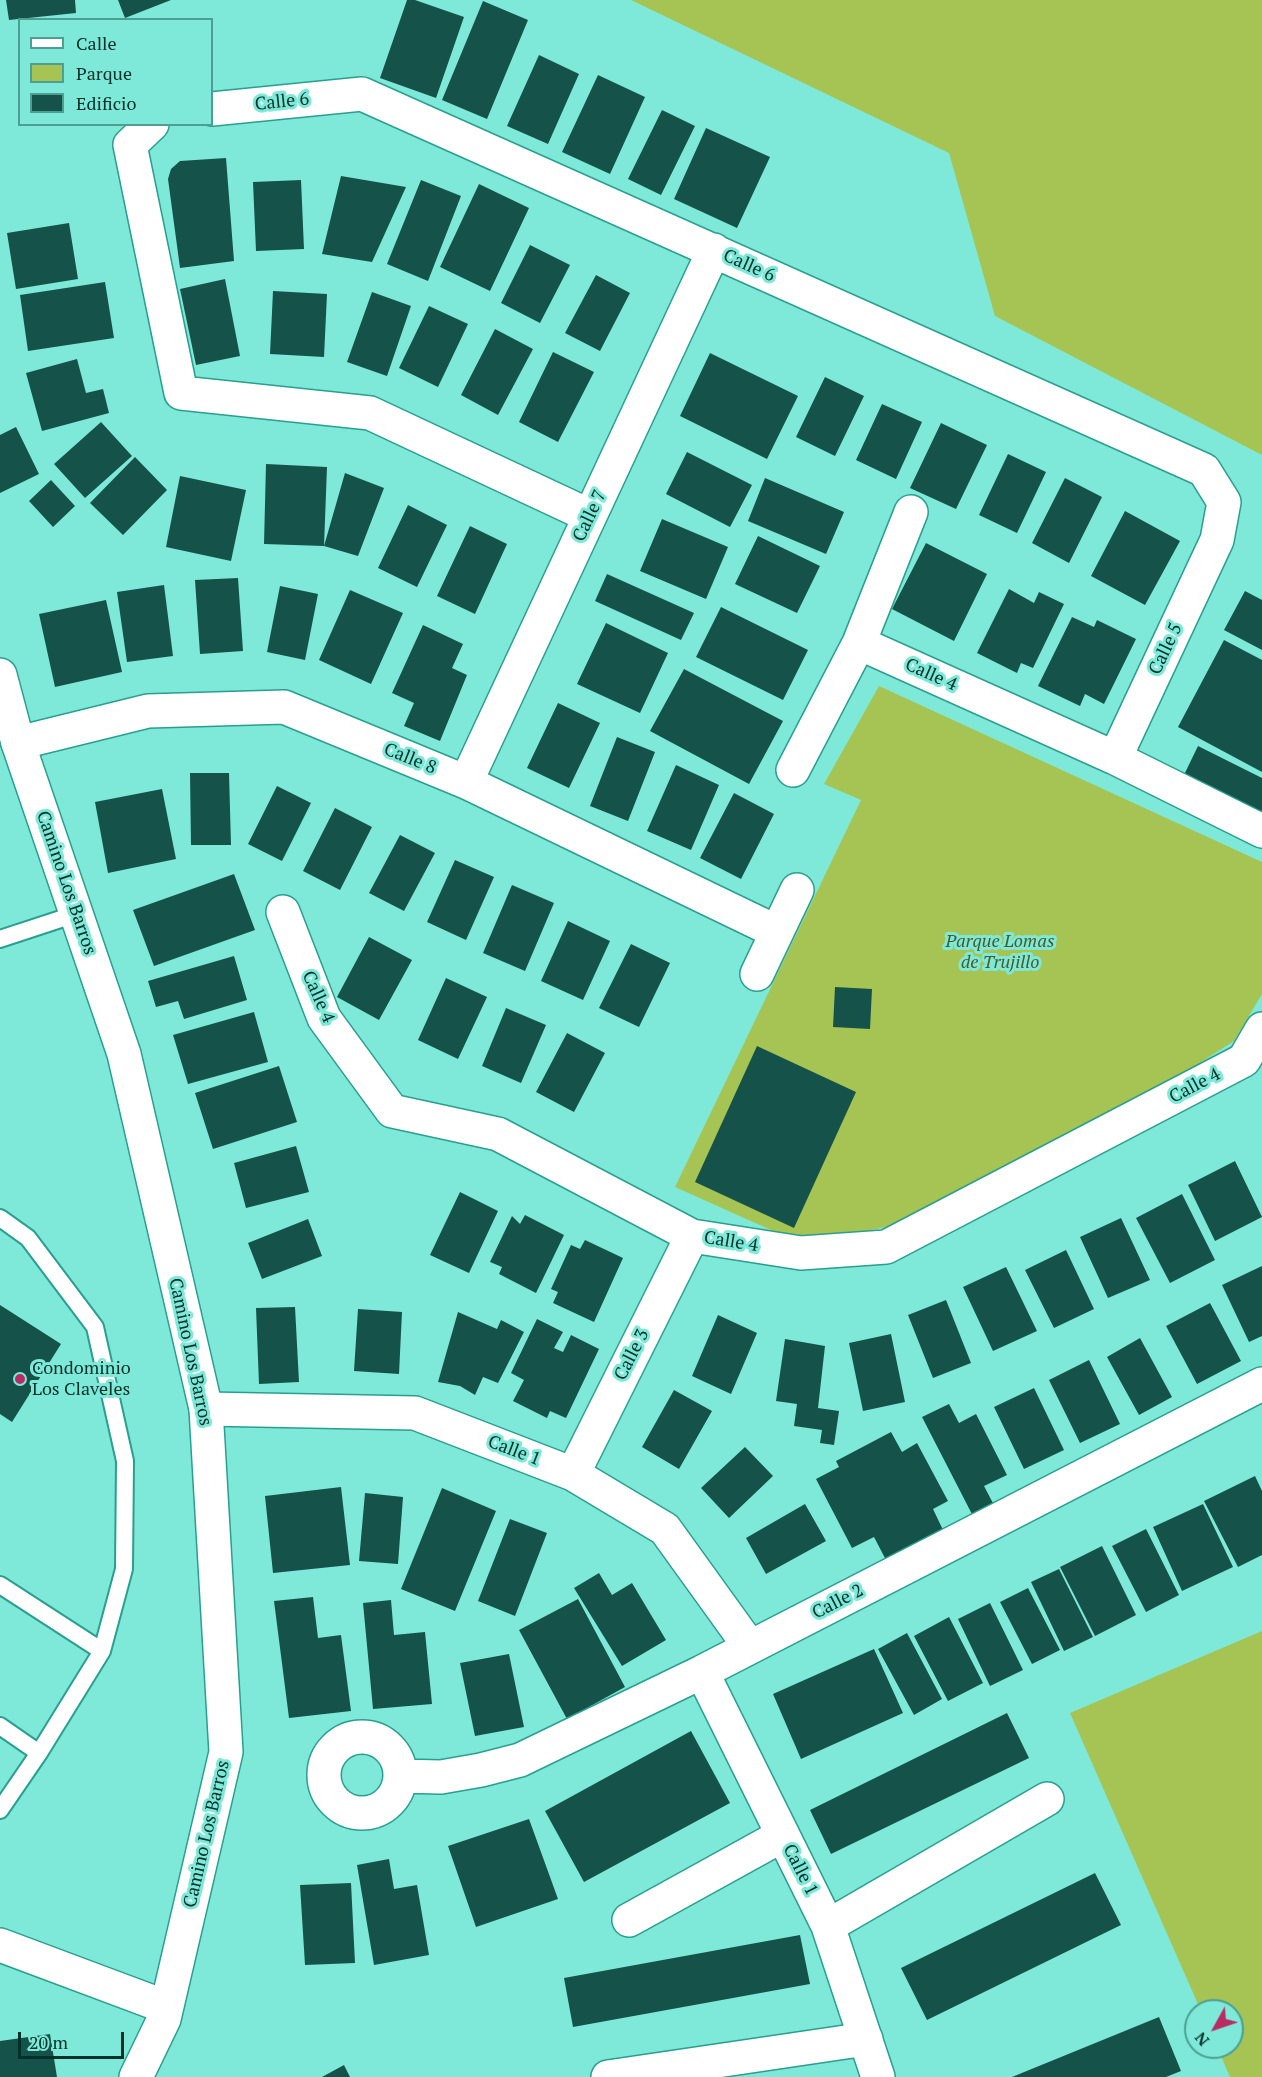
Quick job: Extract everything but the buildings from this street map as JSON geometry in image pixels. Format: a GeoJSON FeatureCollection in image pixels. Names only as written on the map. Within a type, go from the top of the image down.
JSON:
{"type":"FeatureCollection","features":[{"type":"Feature","properties":{"kind":"street","name":"Calle 6"},"geometry":{"type":"LineString","coordinates":[[213,109],[362,94],[1204,471],[1224,502],[1217,540]]}},
{"type":"Feature","properties":{"kind":"street"},"geometry":{"type":"LineString","coordinates":[[150,126],[130,145],[181,393],[370,413],[590,516]]}},
{"type":"Feature","properties":{"kind":"street","name":"Calle 7"},"geometry":{"type":"LineString","coordinates":[[466,782],[714,250]]}},
{"type":"Feature","properties":{"kind":"street"},"geometry":{"type":"LineString","coordinates":[[793,770],[859,643],[911,512]]}},
{"type":"Feature","properties":{"kind":"street","name":"Calle 5"},"geometry":{"type":"LineString","coordinates":[[1114,758],[1217,540]]}},
{"type":"Feature","properties":{"kind":"street","name":"Calle 4"},"geometry":{"type":"LineString","coordinates":[[859,643],[1114,758],[1262,831]]}},
{"type":"Feature","properties":{"kind":"street","name":"Camino Los Barros"},"geometry":{"type":"LineString","coordinates":[[0,675],[18,743],[124,1054],[206,1409],[225,1752],[164,2019],[136,2077]]}},
{"type":"Feature","properties":{"kind":"street","name":"Calle 8"},"geometry":{"type":"LineString","coordinates":[[18,743],[148,711],[284,707],[466,782],[777,932]]}},
{"type":"Feature","properties":{"kind":"street"},"geometry":{"type":"LineString","coordinates":[[758,974],[797,890]]}},
{"type":"Feature","properties":{"kind":"street","name":"Calle 4"},"geometry":{"type":"LineString","coordinates":[[283,912],[324,1018],[392,1111],[498,1134],[692,1236],[801,1253],[886,1248],[1244,1060],[1262,1029]]}},
{"type":"Feature","properties":{"kind":"street","name":"Calle 3"},"geometry":{"type":"LineString","coordinates":[[573,1474],[692,1236]]}},
{"type":"Feature","properties":{"kind":"street","name":"Calle 2"},"geometry":{"type":"LineString","coordinates":[[400,1776],[441,1777],[519,1760],[702,1672],[1262,1384]]}},
{"type":"Feature","properties":{"kind":"street","name":"Calle 1"},"geometry":{"type":"LineString","coordinates":[[206,1409],[415,1413],[573,1474],[665,1529],[750,1647]]}},
{"type":"Feature","properties":{"kind":"street","name":"Calle 1"},"geometry":{"type":"LineString","coordinates":[[702,1672],[828,1926],[878,2077]]}},
{"type":"Feature","properties":{"kind":"street"},"geometry":{"type":"LineString","coordinates":[[828,1926],[1047,1798]]}},
{"type":"Feature","properties":{"kind":"street"},"geometry":{"type":"LineString","coordinates":[[629,1920],[783,1835]]}},
{"type":"Feature","properties":{"kind":"street"},"geometry":{"type":"LineString","coordinates":[[0,1945],[166,2007]]}},
{"type":"Feature","properties":{"kind":"street"},"geometry":{"type":"LineString","coordinates":[[608,2077],[866,2039]]}},
{"type":"Feature","properties":{"kind":"lane"},"geometry":{"type":"LineString","coordinates":[[0,939],[76,914]]}},
{"type":"Feature","properties":{"kind":"lane"},"geometry":{"type":"LineString","coordinates":[[0,1218],[28,1238],[94,1327],[125,1461],[124,1569],[102,1651],[39,1753],[0,1810]]}},
{"type":"Feature","properties":{"kind":"lane"},"geometry":{"type":"LineString","coordinates":[[0,1585],[102,1651]]}},
{"type":"Feature","properties":{"kind":"lane"},"geometry":{"type":"LineString","coordinates":[[0,1726],[39,1753]]}},
{"type":"Feature","properties":{"kind":"green space"},"geometry":{"type":"Polygon","coordinates":[[[631,0],[1262,0],[1262,455],[995,316],[949,153],[631,0]]]}},
{"type":"Feature","properties":{"kind":"green space","name":"Parque Lomas de Trujillo"},"geometry":{"type":"Polygon","coordinates":[[[879,686],[1262,862],[1262,994],[1234,1041],[1187,1071],[895,1225],[838,1237],[791,1239],[675,1187],[861,800],[824,784],[879,686]]]}},
{"type":"Feature","properties":{"kind":"green space"},"geometry":{"type":"Polygon","coordinates":[[[1262,1631],[1262,2077],[1230,2077],[1222,2059],[1244,2059],[1244,1999],[1196,1999],[1070,1713],[1262,1631]]]}},
{"type":"Feature","properties":{"kind":"place","name":"Condominio Los Claveles"},"geometry":{"type":"Point","coordinates":[20,1379]}}]}
